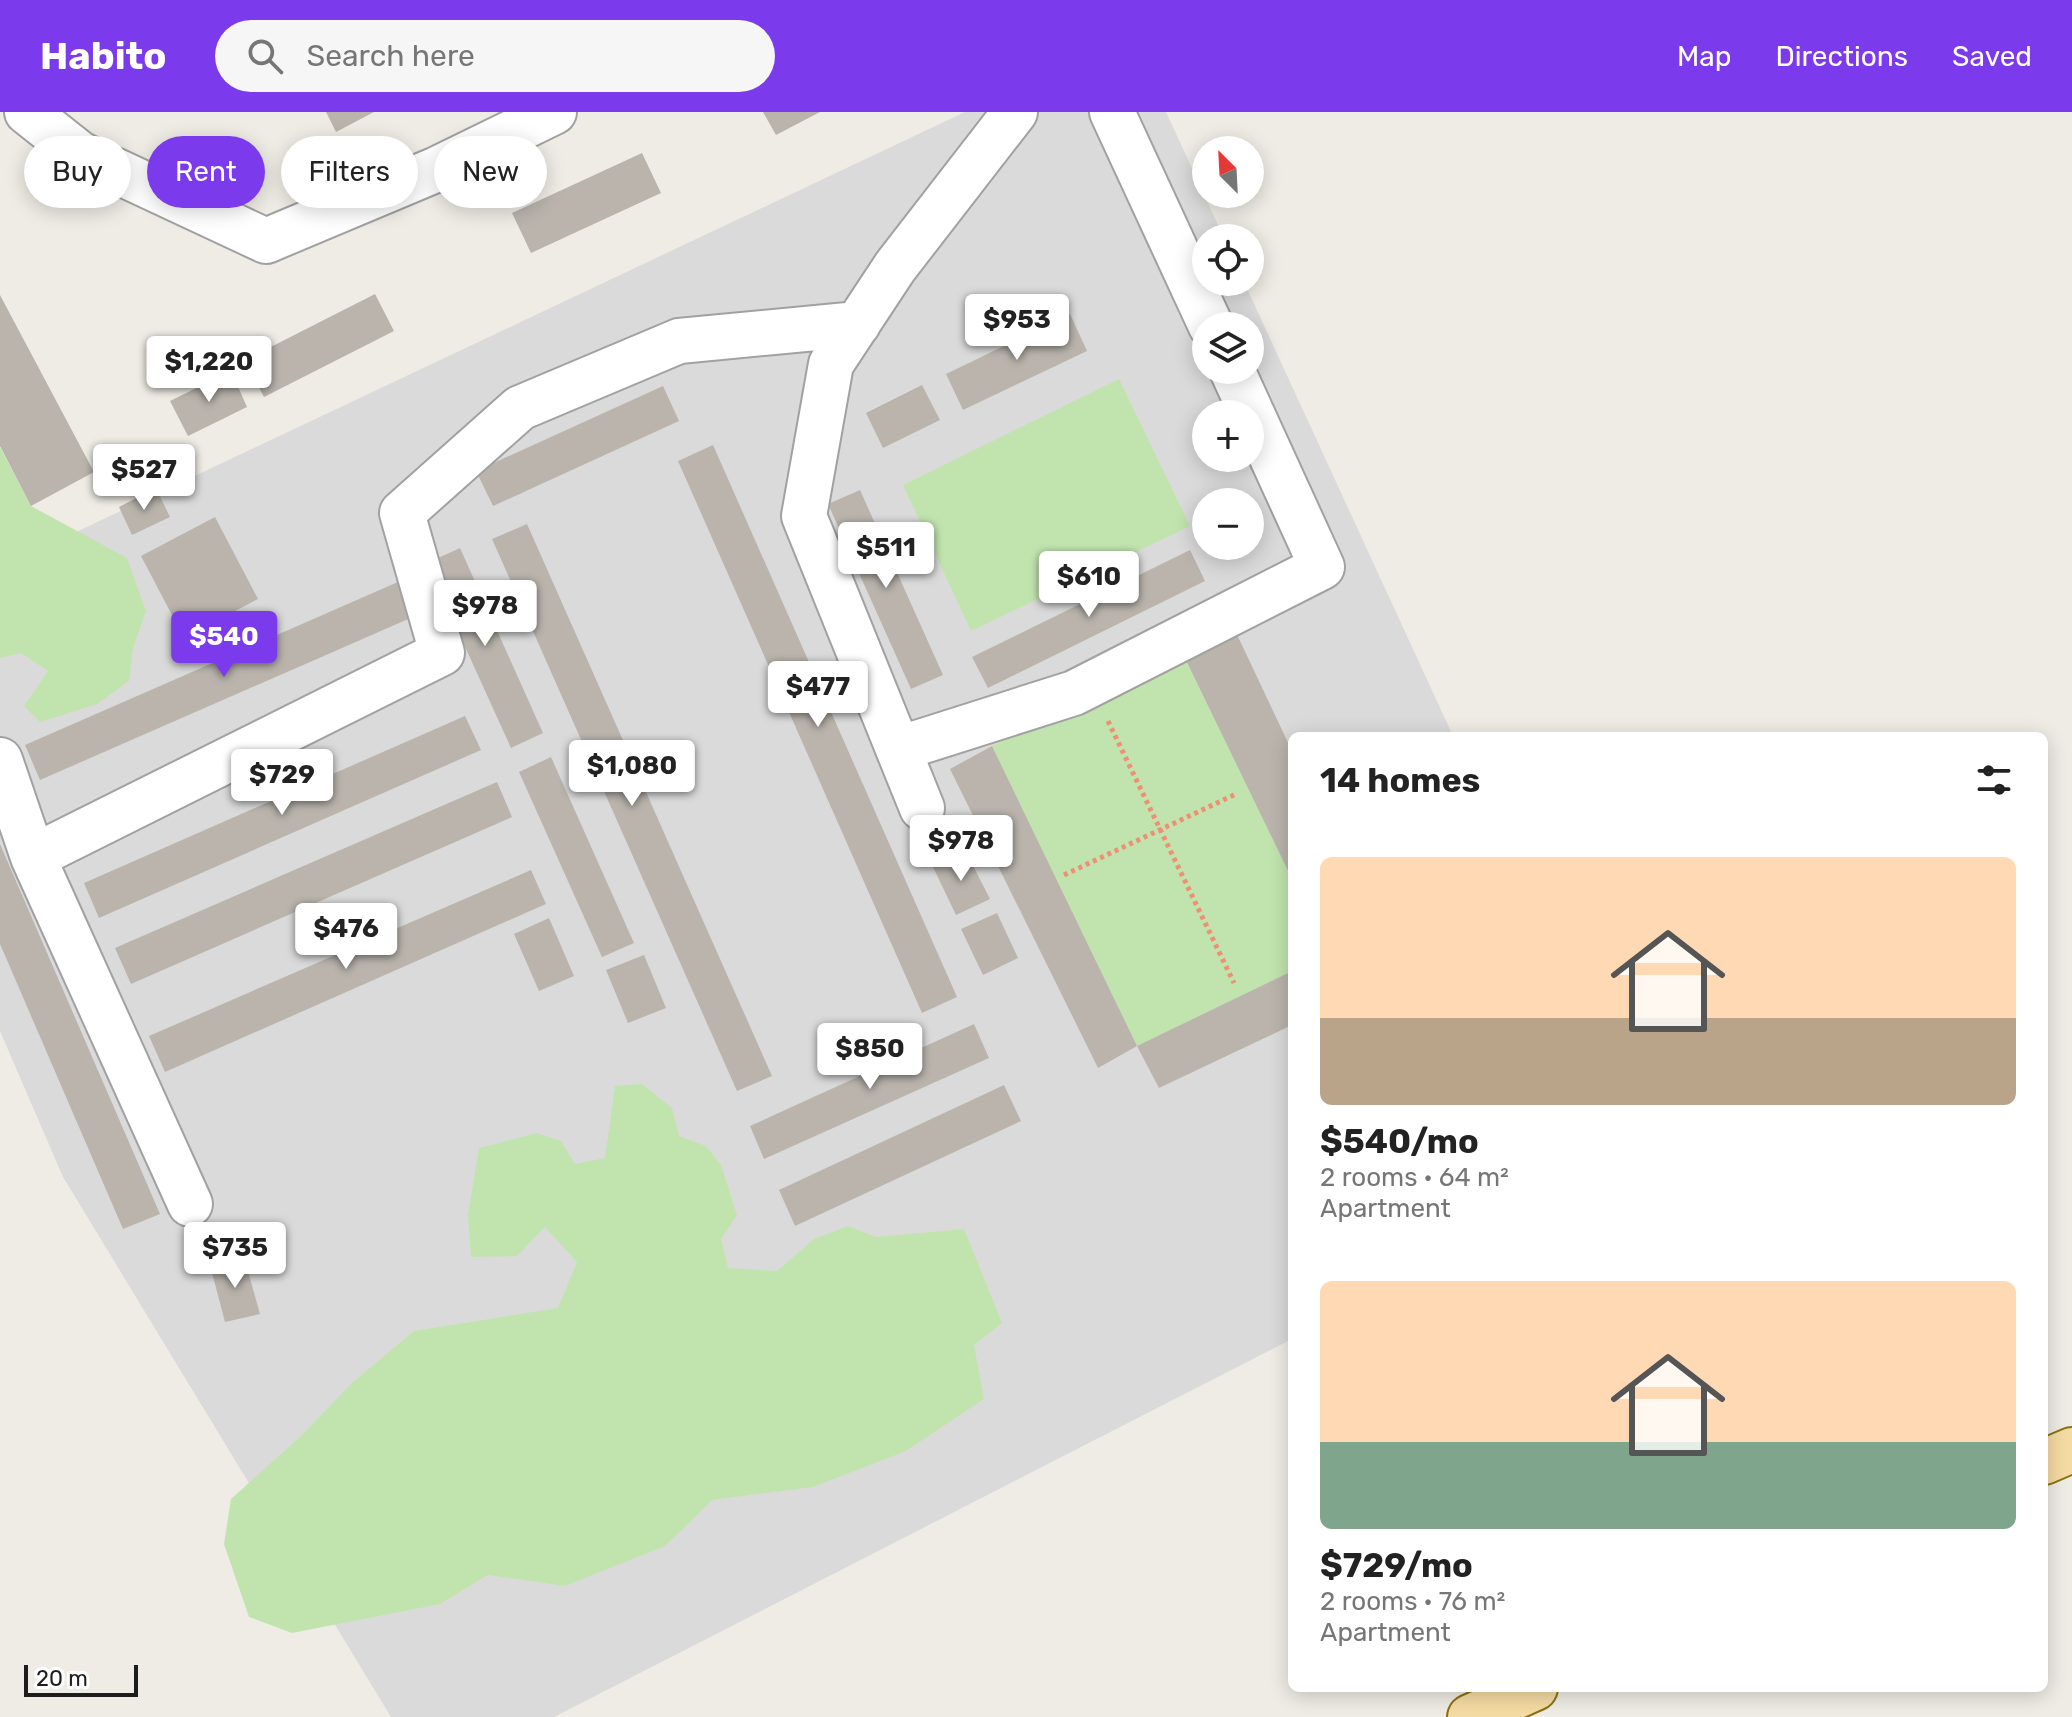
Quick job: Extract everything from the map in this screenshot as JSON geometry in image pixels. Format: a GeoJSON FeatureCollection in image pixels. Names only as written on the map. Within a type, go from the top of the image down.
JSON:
{"type":"FeatureCollection","features":[{"type":"Feature","properties":{"kind":"main road"},"geometry":{"type":"LineString","coordinates":[[2048,1460],[2072,1450]]}},
{"type":"Feature","properties":{"kind":"main road"},"geometry":{"type":"LineString","coordinates":[[1470,1717],[1526,1692]]}},
{"type":"Feature","properties":{"kind":"street"},"geometry":{"type":"LineString","coordinates":[[42,116],[80,154],[266,241],[435,170],[554,112]]}},
{"type":"Feature","properties":{"kind":"street"},"geometry":{"type":"LineString","coordinates":[[922,808],[804,516],[831,364],[895,267],[1015,112]]}},
{"type":"Feature","properties":{"kind":"street"},"geometry":{"type":"LineString","coordinates":[[1112,112],[1205,312]]}},
{"type":"Feature","properties":{"kind":"street"},"geometry":{"type":"LineString","coordinates":[[33,857],[442,653],[402,513],[520,408],[679,341],[858,324]]}},
{"type":"Feature","properties":{"kind":"street"},"geometry":{"type":"LineString","coordinates":[[898,749],[1074,693],[1322,567],[1238,384]]}},
{"type":"Feature","properties":{"kind":"street"},"geometry":{"type":"LineString","coordinates":[[0,760],[33,857],[190,1204]]}},
{"type":"Feature","properties":{"kind":"path"},"geometry":{"type":"LineString","coordinates":[[1090,684],[1234,983]]}},
{"type":"Feature","properties":{"kind":"path"},"geometry":{"type":"LineString","coordinates":[[1064,875],[1236,794]]}},
{"type":"Feature","properties":{"kind":"shaded area"},"geometry":{"type":"Polygon","coordinates":[[[965,112],[1166,112],[1192,168],[1192,208],[1210,208],[1218,224],[1192,224],[1192,296],[1250,296],[1258,312],[1192,312],[1192,384],[1264,384],[1264,325],[1451,732],[1288,732],[1288,1341],[554,1717],[391,1717],[63,1177],[0,1031],[0,568],[965,112]]]}},
{"type":"Feature","properties":{"kind":"green space"},"geometry":{"type":"Polygon","coordinates":[[[1119,379],[1190,526],[971,631],[903,485],[1119,379]]]}},
{"type":"Feature","properties":{"kind":"green space"},"geometry":{"type":"Polygon","coordinates":[[[0,447],[31,506],[127,558],[146,611],[133,648],[129,681],[97,704],[40,722],[24,706],[48,671],[21,653],[0,658],[0,447]]]}},
{"type":"Feature","properties":{"kind":"green space"},"geometry":{"type":"Polygon","coordinates":[[[1183,654],[1288,871],[1288,973],[1137,1046],[992,746],[1183,654]]]}},
{"type":"Feature","properties":{"kind":"green space"},"geometry":{"type":"Polygon","coordinates":[[[642,1084],[672,1108],[679,1136],[706,1146],[721,1165],[737,1215],[721,1239],[728,1268],[777,1271],[814,1239],[848,1226],[876,1237],[964,1229],[1002,1323],[974,1345],[984,1399],[906,1451],[813,1487],[712,1500],[665,1546],[565,1586],[488,1575],[440,1604],[292,1633],[249,1617],[224,1544],[231,1499],[300,1437],[353,1382],[414,1331],[558,1308],[577,1262],[545,1227],[517,1256],[471,1257],[468,1214],[479,1148],[537,1133],[561,1141],[575,1164],[605,1158],[615,1086],[642,1084]]]}},
{"type":"Feature","properties":{"kind":"building"},"geometry":{"type":"Polygon","coordinates":[[[326,112],[374,112],[336,132],[326,112]]]}},
{"type":"Feature","properties":{"kind":"building"},"geometry":{"type":"Polygon","coordinates":[[[763,112],[820,112],[776,135],[763,112]]]}},
{"type":"Feature","properties":{"kind":"building"},"geometry":{"type":"Polygon","coordinates":[[[642,153],[661,193],[531,253],[512,213],[523,208],[547,208],[547,197],[642,153]]]}},
{"type":"Feature","properties":{"kind":"building"},"geometry":{"type":"Polygon","coordinates":[[[375,294],[394,331],[264,397],[245,360],[375,294]]]}},
{"type":"Feature","properties":{"kind":"building"},"geometry":{"type":"Polygon","coordinates":[[[0,295],[94,472],[31,506],[0,446],[0,295]]]}},
{"type":"Feature","properties":{"kind":"building"},"geometry":{"type":"Polygon","coordinates":[[[1070,314],[1087,351],[963,410],[946,374],[1070,314]]]}},
{"type":"Feature","properties":{"kind":"building"},"geometry":{"type":"Polygon","coordinates":[[[231,371],[247,407],[188,436],[170,401],[231,371]]]}},
{"type":"Feature","properties":{"kind":"building"},"geometry":{"type":"Polygon","coordinates":[[[922,385],[940,420],[883,448],[866,413],[922,385]]]}},
{"type":"Feature","properties":{"kind":"building"},"geometry":{"type":"Polygon","coordinates":[[[663,386],[679,421],[493,506],[476,471],[663,386]]]}},
{"type":"Feature","properties":{"kind":"building"},"geometry":{"type":"Polygon","coordinates":[[[713,445],[957,997],[922,1013],[678,461],[713,445]]]}},
{"type":"Feature","properties":{"kind":"building"},"geometry":{"type":"Polygon","coordinates":[[[156,488],[170,517],[132,535],[119,507],[156,488]]]}},
{"type":"Feature","properties":{"kind":"building"},"geometry":{"type":"Polygon","coordinates":[[[860,490],[943,675],[911,689],[828,504],[860,490]]]}},
{"type":"Feature","properties":{"kind":"building"},"geometry":{"type":"Polygon","coordinates":[[[215,517],[258,599],[184,638],[141,556],[215,517]]]}},
{"type":"Feature","properties":{"kind":"building"},"geometry":{"type":"Polygon","coordinates":[[[527,524],[772,1076],[737,1091],[492,539],[527,524]]]}},
{"type":"Feature","properties":{"kind":"building"},"geometry":{"type":"Polygon","coordinates":[[[460,548],[543,733],[511,748],[427,563],[460,548]]]}},
{"type":"Feature","properties":{"kind":"building"},"geometry":{"type":"Polygon","coordinates":[[[1190,550],[1192,560],[1195,560],[1205,581],[988,688],[972,657],[1190,550]]]}},
{"type":"Feature","properties":{"kind":"building"},"geometry":{"type":"Polygon","coordinates":[[[407,578],[422,613],[40,780],[25,745],[407,578]]]}},
{"type":"Feature","properties":{"kind":"building"},"geometry":{"type":"Polygon","coordinates":[[[1233,626],[1288,743],[1288,871],[1183,654],[1233,626]]]}},
{"type":"Feature","properties":{"kind":"building"},"geometry":{"type":"Polygon","coordinates":[[[465,716],[481,750],[99,918],[84,883],[465,716]]]}},
{"type":"Feature","properties":{"kind":"building"},"geometry":{"type":"Polygon","coordinates":[[[992,746],[1137,1046],[1098,1068],[950,769],[992,746]]]}},
{"type":"Feature","properties":{"kind":"building"},"geometry":{"type":"Polygon","coordinates":[[[551,757],[634,943],[602,957],[519,772],[551,757]]]}},
{"type":"Feature","properties":{"kind":"building"},"geometry":{"type":"Polygon","coordinates":[[[497,782],[512,817],[131,984],[115,948],[497,782]]]}},
{"type":"Feature","properties":{"kind":"building"},"geometry":{"type":"Polygon","coordinates":[[[0,844],[160,1214],[123,1229],[0,944],[0,844]]]}},
{"type":"Feature","properties":{"kind":"building"},"geometry":{"type":"Polygon","coordinates":[[[966,852],[990,899],[956,915],[933,867],[966,852]]]}},
{"type":"Feature","properties":{"kind":"building"},"geometry":{"type":"Polygon","coordinates":[[[531,870],[546,904],[165,1072],[149,1036],[531,870]]]}},
{"type":"Feature","properties":{"kind":"building"},"geometry":{"type":"Polygon","coordinates":[[[997,913],[1018,958],[983,975],[961,929],[997,913]]]}},
{"type":"Feature","properties":{"kind":"building"},"geometry":{"type":"Polygon","coordinates":[[[549,918],[574,976],[539,991],[514,934],[549,918]]]}},
{"type":"Feature","properties":{"kind":"building"},"geometry":{"type":"Polygon","coordinates":[[[644,955],[666,1008],[628,1023],[606,970],[644,955]]]}},
{"type":"Feature","properties":{"kind":"building"},"geometry":{"type":"Polygon","coordinates":[[[1288,973],[1288,1027],[1159,1088],[1137,1046],[1288,973]]]}},
{"type":"Feature","properties":{"kind":"building"},"geometry":{"type":"Polygon","coordinates":[[[974,1024],[989,1058],[764,1159],[750,1126],[974,1024]]]}},
{"type":"Feature","properties":{"kind":"building"},"geometry":{"type":"Polygon","coordinates":[[[1004,1085],[1021,1121],[795,1226],[779,1190],[1004,1085]]]}},
{"type":"Feature","properties":{"kind":"building"},"geometry":{"type":"Polygon","coordinates":[[[244,1257],[260,1314],[225,1322],[210,1265],[244,1257]]]}}]}
